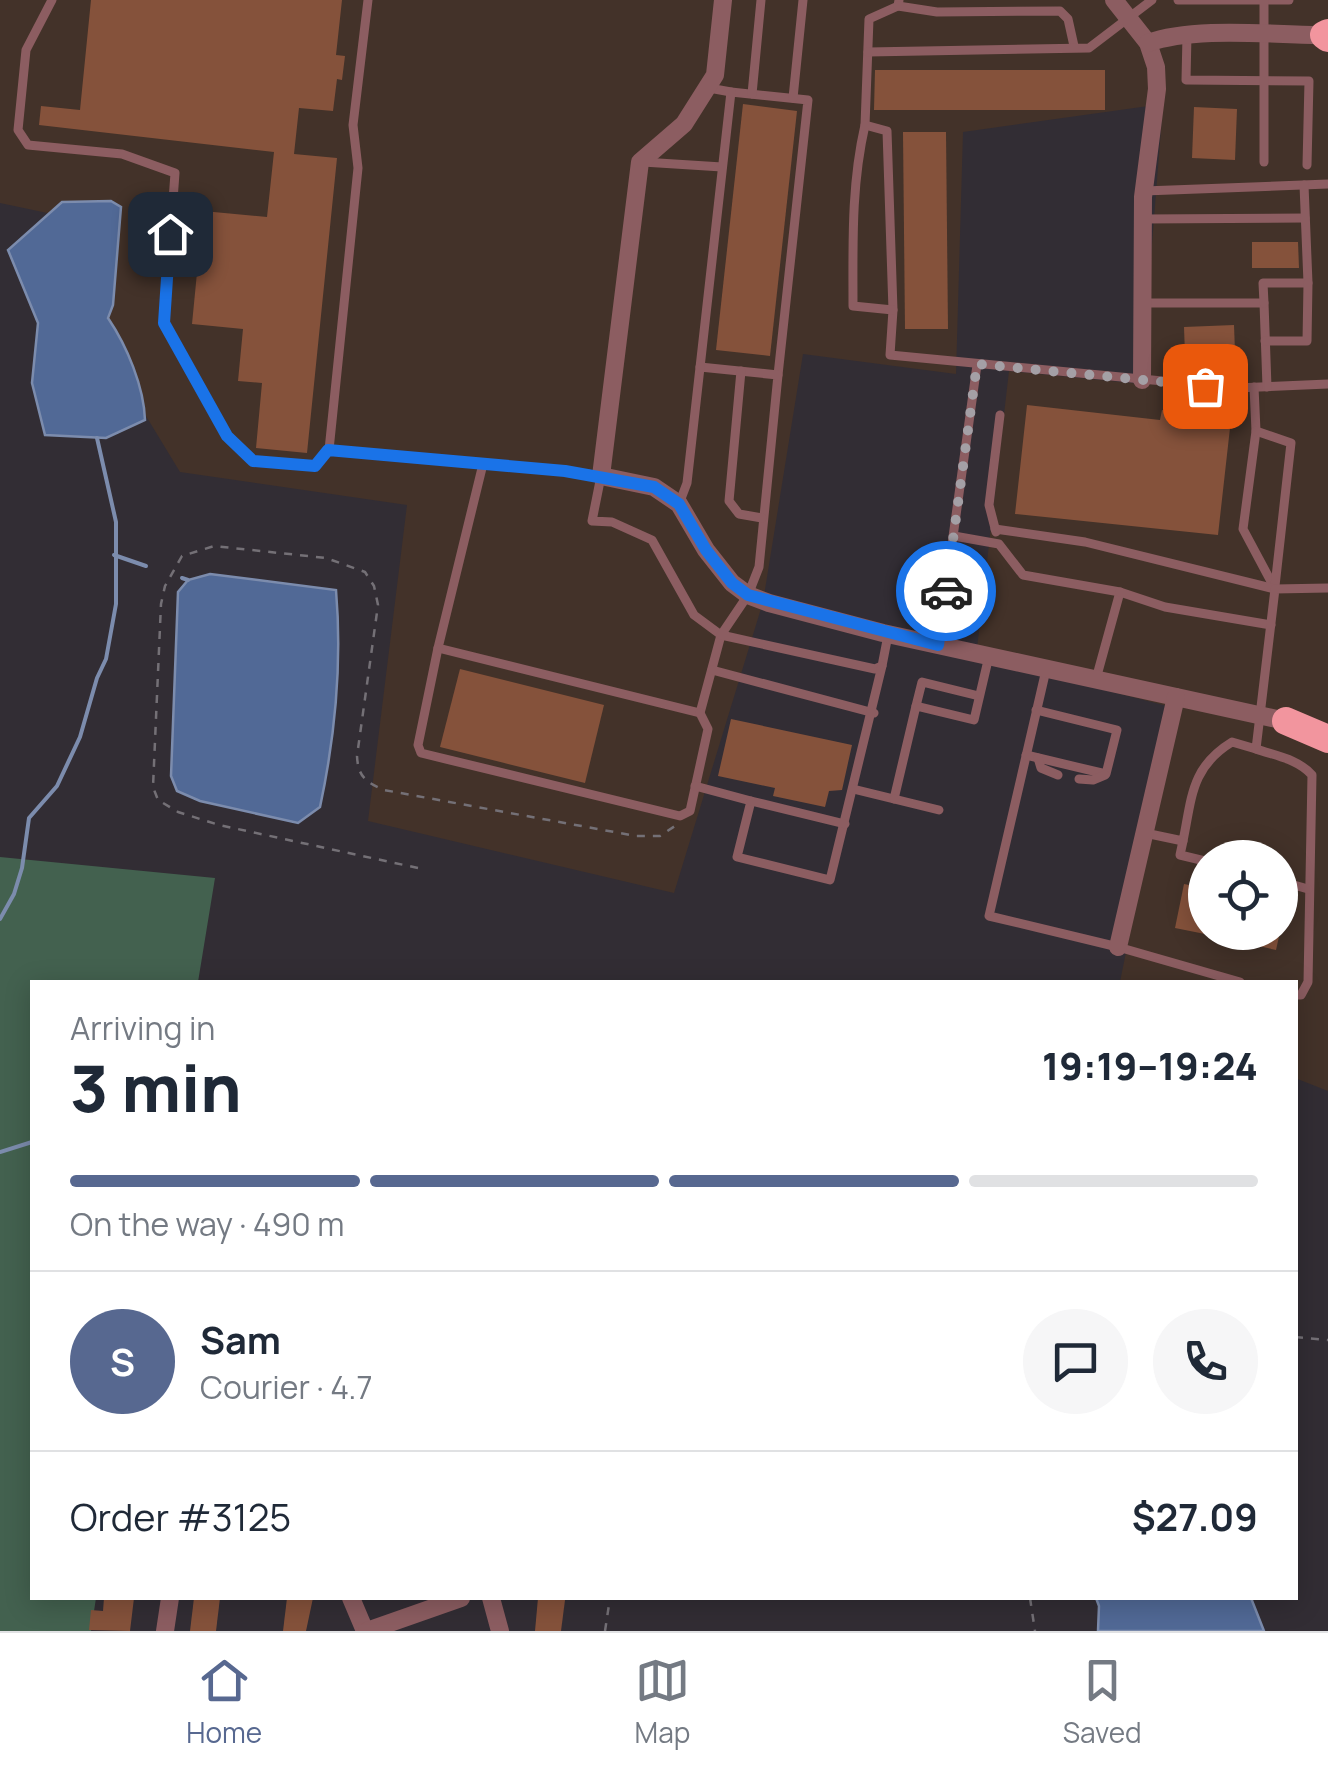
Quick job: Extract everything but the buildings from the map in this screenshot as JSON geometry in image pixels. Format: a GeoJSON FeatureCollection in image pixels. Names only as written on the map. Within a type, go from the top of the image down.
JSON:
{"type":"FeatureCollection","features":[{"type":"Feature","properties":{"kind":"highway"},"geometry":{"type":"LineString","coordinates":[[1273,718],[1328,722]]}},
{"type":"Feature","properties":{"kind":"highway"},"geometry":{"type":"LineString","coordinates":[[1273,718],[1328,739]]}},
{"type":"Feature","properties":{"kind":"street"},"geometry":{"type":"LineString","coordinates":[[723,0],[715,75],[684,124],[640,162],[602,476],[654,487],[679,504],[706,550],[732,583],[748,595],[888,634],[1273,718]]}},
{"type":"Feature","properties":{"kind":"street"},"geometry":{"type":"LineString","coordinates":[[1114,0],[1148,44],[1156,67],[1157,88],[1144,191],[1142,380]]}},
{"type":"Feature","properties":{"kind":"street"},"geometry":{"type":"LineString","coordinates":[[1148,44],[1186,35],[1327,35]]}},
{"type":"Feature","properties":{"kind":"street"},"geometry":{"type":"LineString","coordinates":[[1118,947],[1176,697]]}},
{"type":"Feature","properties":{"kind":"street"},"geometry":{"type":"LineString","coordinates":[[165,1631],[170,1600]]}},
{"type":"Feature","properties":{"kind":"street"},"geometry":{"type":"LineString","coordinates":[[352,1600],[366,1631],[455,1600]]}},
{"type":"Feature","properties":{"kind":"street"},"geometry":{"type":"LineString","coordinates":[[492,1600],[500,1631]]}},
{"type":"Feature","properties":{"kind":"lane"},"geometry":{"type":"LineString","coordinates":[[52,0],[26,50],[18,130],[28,145],[122,154],[175,173],[164,323],[227,436],[253,461],[315,466],[328,450],[358,168],[353,125],[368,0]]}},
{"type":"Feature","properties":{"kind":"lane"},"geometry":{"type":"LineString","coordinates":[[752,94],[761,0]]}},
{"type":"Feature","properties":{"kind":"lane"},"geometry":{"type":"LineString","coordinates":[[793,98],[803,0]]}},
{"type":"Feature","properties":{"kind":"lane"},"geometry":{"type":"LineString","coordinates":[[868,52],[1089,48],[1152,0]]}},
{"type":"Feature","properties":{"kind":"lane"},"geometry":{"type":"LineString","coordinates":[[1178,0],[1288,0]]}},
{"type":"Feature","properties":{"kind":"lane"},"geometry":{"type":"LineString","coordinates":[[1264,0],[1264,162]]}},
{"type":"Feature","properties":{"kind":"lane"},"geometry":{"type":"LineString","coordinates":[[893,310],[853,306],[853,212],[865,125],[869,19],[898,3],[937,12],[1060,11],[1068,19],[1074,46]]}},
{"type":"Feature","properties":{"kind":"lane"},"geometry":{"type":"LineString","coordinates":[[1186,35],[1186,80],[1309,80],[1307,165]]}},
{"type":"Feature","properties":{"kind":"lane"},"geometry":{"type":"LineString","coordinates":[[483,464],[438,648],[418,745],[421,753],[680,816],[690,811],[708,729],[700,713],[721,635],[748,595],[759,566],[808,100],[706,88]]}},
{"type":"Feature","properties":{"kind":"lane"},"geometry":{"type":"LineString","coordinates":[[679,504],[687,483],[731,92]]}},
{"type":"Feature","properties":{"kind":"lane"},"geometry":{"type":"LineString","coordinates":[[865,125],[887,131],[893,310],[890,355],[1142,380],[1254,387],[1328,384]]}},
{"type":"Feature","properties":{"kind":"lane"},"geometry":{"type":"LineString","coordinates":[[640,162],[722,167]]}},
{"type":"Feature","properties":{"kind":"lane"},"geometry":{"type":"LineString","coordinates":[[1144,191],[1328,184]]}},
{"type":"Feature","properties":{"kind":"lane"},"geometry":{"type":"LineString","coordinates":[[1265,341],[1307,341],[1304,185]]}},
{"type":"Feature","properties":{"kind":"lane"},"geometry":{"type":"LineString","coordinates":[[1143,219],[1305,218]]}},
{"type":"Feature","properties":{"kind":"lane"},"geometry":{"type":"LineString","coordinates":[[1267,387],[1263,283],[1308,282]]}},
{"type":"Feature","properties":{"kind":"lane"},"geometry":{"type":"LineString","coordinates":[[1142,303],[1264,303]]}},
{"type":"Feature","properties":{"kind":"lane"},"geometry":{"type":"LineString","coordinates":[[938,645],[977,364]]}},
{"type":"Feature","properties":{"kind":"lane"},"geometry":{"type":"LineString","coordinates":[[700,367],[778,375]]}},
{"type":"Feature","properties":{"kind":"lane"},"geometry":{"type":"LineString","coordinates":[[741,371],[728,501],[739,514],[762,518]]}},
{"type":"Feature","properties":{"kind":"lane"},"geometry":{"type":"LineString","coordinates":[[1254,387],[1256,432],[1243,529],[1275,589]]}},
{"type":"Feature","properties":{"kind":"lane"},"geometry":{"type":"LineString","coordinates":[[1000,415],[989,505],[999,544],[1022,575],[1120,592],[1165,607],[1271,625]]}},
{"type":"Feature","properties":{"kind":"lane"},"geometry":{"type":"LineString","coordinates":[[1256,432],[1291,444],[1271,625],[1273,718],[1256,750]]}},
{"type":"Feature","properties":{"kind":"lane"},"geometry":{"type":"LineString","coordinates":[[328,450],[602,476],[592,520],[612,522],[652,540],[694,616],[721,635],[875,669],[882,666]]}},
{"type":"Feature","properties":{"kind":"lane"},"geometry":{"type":"LineString","coordinates":[[995,529],[1085,542],[1275,589],[1328,588]]}},
{"type":"Feature","properties":{"kind":"lane"},"geometry":{"type":"LineString","coordinates":[[954,536],[999,544]]}},
{"type":"Feature","properties":{"kind":"lane"},"geometry":{"type":"LineString","coordinates":[[1096,679],[1120,592]]}},
{"type":"Feature","properties":{"kind":"lane"},"geometry":{"type":"LineString","coordinates":[[751,801],[737,857],[830,880],[874,712],[888,634]]}},
{"type":"Feature","properties":{"kind":"lane"},"geometry":{"type":"LineString","coordinates":[[438,648],[700,713]]}},
{"type":"Feature","properties":{"kind":"lane"},"geometry":{"type":"LineString","coordinates":[[916,706],[974,720],[989,656]]}},
{"type":"Feature","properties":{"kind":"lane"},"geometry":{"type":"LineString","coordinates":[[1046,668],[989,916],[1233,980]]}},
{"type":"Feature","properties":{"kind":"lane"},"geometry":{"type":"LineString","coordinates":[[712,670],[874,712]]}},
{"type":"Feature","properties":{"kind":"lane"},"geometry":{"type":"LineString","coordinates":[[894,799],[922,682],[979,696]]}},
{"type":"Feature","properties":{"kind":"lane"},"geometry":{"type":"LineString","coordinates":[[1036,710],[1117,730],[1106,774]]}},
{"type":"Feature","properties":{"kind":"lane"},"geometry":{"type":"LineString","coordinates":[[1188,857],[1180,855],[1195,779],[1212,754],[1232,742],[1290,760],[1312,775],[1308,982],[1298,996]]}},
{"type":"Feature","properties":{"kind":"lane"},"geometry":{"type":"LineString","coordinates":[[1026,755],[1106,774]]}},
{"type":"Feature","properties":{"kind":"lane"},"geometry":{"type":"LineString","coordinates":[[1038,758],[1041,768],[1058,775]]}},
{"type":"Feature","properties":{"kind":"lane"},"geometry":{"type":"LineString","coordinates":[[1079,780],[1093,780],[1106,774]]}},
{"type":"Feature","properties":{"kind":"lane"},"geometry":{"type":"LineString","coordinates":[[696,786],[844,824]]}},
{"type":"Feature","properties":{"kind":"lane"},"geometry":{"type":"LineString","coordinates":[[853,790],[940,810]]}},
{"type":"Feature","properties":{"kind":"lane"},"geometry":{"type":"LineString","coordinates":[[1145,833],[1183,841]]}},
{"type":"Feature","properties":{"kind":"lane"},"geometry":{"type":"LineString","coordinates":[[1298,886],[1308,889]]}},
{"type":"Feature","properties":{"kind":"path"},"geometry":{"type":"LineString","coordinates":[[418,868],[219,824],[178,812],[158,800],[153,788],[162,604],[165,586],[182,556],[214,546],[326,558],[364,572],[374,586],[378,605],[357,756],[358,774],[367,782],[419,797],[652,838],[668,834],[680,816]]}},
{"type":"Feature","properties":{"kind":"path"},"geometry":{"type":"LineString","coordinates":[[1298,1337],[1328,1340]]}},
{"type":"Feature","properties":{"kind":"path"},"geometry":{"type":"LineString","coordinates":[[605,1631],[610,1600]]}},
{"type":"Feature","properties":{"kind":"path"},"geometry":{"type":"LineString","coordinates":[[1030,1600],[1034,1631]]}},
{"type":"Feature","properties":{"kind":"shaded area"},"geometry":{"type":"Polygon","coordinates":[[[0,0],[1328,0],[1328,1091],[1298,1079],[1298,980],[1120,980],[1175,708],[976,657],[1009,371],[1141,384],[1163,104],[963,132],[956,374],[803,354],[763,602],[674,893],[368,821],[407,505],[180,472],[98,337],[109,226],[0,203],[0,0]]]}},
{"type":"Feature","properties":{"kind":"green space"},"geometry":{"type":"Polygon","coordinates":[[[0,857],[215,878],[198,980],[30,980],[30,1600],[96,1600],[91,1631],[0,1631],[0,857]]]}},
{"type":"Feature","properties":{"kind":"water"},"geometry":{"type":"Polygon","coordinates":[[[111,201],[121,207],[113,305],[108,318],[133,367],[145,420],[106,438],[45,435],[32,383],[38,323],[8,250],[62,202],[111,201]]]}},
{"type":"Feature","properties":{"kind":"water"},"geometry":{"type":"Polygon","coordinates":[[[210,574],[336,590],[338,671],[330,754],[320,807],[298,823],[200,801],[177,791],[171,776],[178,592],[188,580],[210,574]]]}},
{"type":"Feature","properties":{"kind":"water"},"geometry":{"type":"Polygon","coordinates":[[[1097,1600],[1252,1600],[1264,1631],[1098,1631],[1097,1600]]]}},
{"type":"Feature","properties":{"kind":"waterway"},"geometry":{"type":"LineString","coordinates":[[0,919],[22,868],[29,818],[57,786],[80,737],[106,659],[116,604],[116,522],[97,438]]}},
{"type":"Feature","properties":{"kind":"waterway"},"geometry":{"type":"LineString","coordinates":[[114,555],[146,566]]}},
{"type":"Feature","properties":{"kind":"waterway"},"geometry":{"type":"LineString","coordinates":[[182,578],[188,580]]}},
{"type":"Feature","properties":{"kind":"waterway"},"geometry":{"type":"LineString","coordinates":[[0,1152],[30,1143]]}},
{"type":"Feature","properties":{"kind":"way so far"},"geometry":{"type":"LineString","coordinates":[[946,591],[977,364],[1205,386]]}},
{"type":"Feature","properties":{"kind":"route"},"geometry":{"type":"LineString","coordinates":[[170,234],[164,323],[227,436],[253,461],[315,466],[328,450],[565,471],[654,487],[679,504],[706,550],[732,583],[748,595],[938,645],[946,591]]}}]}
